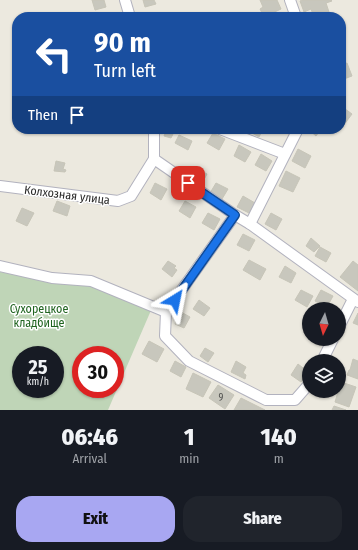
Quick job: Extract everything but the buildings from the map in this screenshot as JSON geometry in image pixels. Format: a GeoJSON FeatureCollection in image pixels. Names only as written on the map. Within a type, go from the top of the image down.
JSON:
{"type":"FeatureCollection","features":[{"type":"Feature","properties":{"kind":"street"},"geometry":{"type":"LineString","coordinates":[[125,0],[129,12]]}},
{"type":"Feature","properties":{"kind":"street"},"geometry":{"type":"LineString","coordinates":[[290,0],[294,12]]}},
{"type":"Feature","properties":{"kind":"street"},"geometry":{"type":"LineString","coordinates":[[154,134],[154,159],[250,224],[355,301],[346,316]]}},
{"type":"Feature","properties":{"kind":"street"},"geometry":{"type":"LineString","coordinates":[[233,134],[285,154]]}},
{"type":"Feature","properties":{"kind":"street"},"geometry":{"type":"LineString","coordinates":[[250,224],[295,134]]}},
{"type":"Feature","properties":{"kind":"street","name":"Колхозная улица"},"geometry":{"type":"LineString","coordinates":[[0,186],[118,201],[131,196],[154,159]]}},
{"type":"Feature","properties":{"kind":"street"},"geometry":{"type":"LineString","coordinates":[[235,215],[166,312],[165,336],[189,361],[266,400],[295,400],[302,392]]}},
{"type":"Feature","properties":{"kind":"street"},"geometry":{"type":"LineString","coordinates":[[0,266],[52,278],[90,281],[166,312]]}},
{"type":"Feature","properties":{"kind":"green space","name":"Сухорецкое кладбище"},"geometry":{"type":"Polygon","coordinates":[[[0,272],[92,283],[152,308],[124,373],[124,346],[72,346],[72,398],[113,398],[108,410],[0,410],[0,272]]]}},
{"type":"Feature","properties":{"kind":"route"},"geometry":{"type":"LineString","coordinates":[[175,300],[235,215],[188,183]]}}]}
